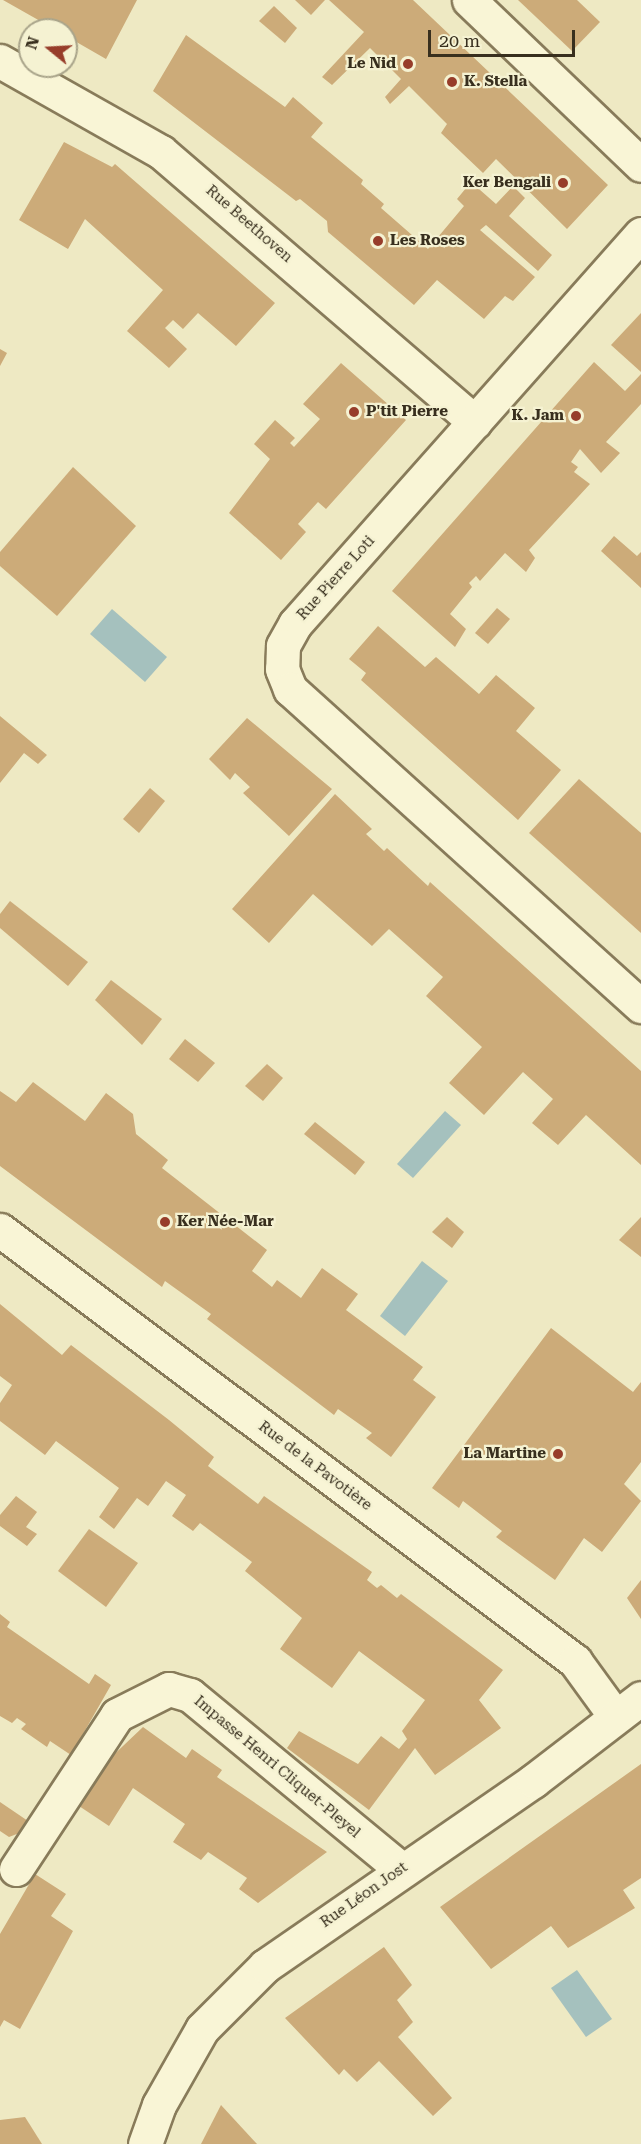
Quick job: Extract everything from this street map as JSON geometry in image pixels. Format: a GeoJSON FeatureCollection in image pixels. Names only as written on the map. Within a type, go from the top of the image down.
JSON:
{"type":"FeatureCollection","features":[{"type":"Feature","properties":{"kind":"street"},"geometry":{"type":"LineString","coordinates":[[469,0],[641,165]]}},
{"type":"Feature","properties":{"kind":"street","name":"Rue Beethoven"},"geometry":{"type":"LineString","coordinates":[[0,61],[161,152],[475,422]]}},
{"type":"Feature","properties":{"kind":"street","name":"Rue Pierre Loti"},"geometry":{"type":"LineString","coordinates":[[641,234],[295,624],[283,646],[282,669],[290,689],[641,1006]]}},
{"type":"Feature","properties":{"kind":"street","name":"Rue de la Pavotière"},"geometry":{"type":"LineString","coordinates":[[0,1230],[575,1661],[628,1707]]}},
{"type":"Feature","properties":{"kind":"street","name":"Impasse Henri Cliquet-Pleyel"},"geometry":{"type":"LineString","coordinates":[[16,1869],[117,1715],[169,1689],[190,1695],[401,1869]]}},
{"type":"Feature","properties":{"kind":"street","name":"Rue Léon Jost"},"geometry":{"type":"LineString","coordinates":[[144,2144],[159,2105],[202,2029],[231,1997],[265,1966],[401,1869],[533,1781],[628,1707]]}},
{"type":"Feature","properties":{"kind":"water"},"geometry":{"type":"Polygon","coordinates":[[[112,609],[167,657],[145,682],[90,634],[112,609]]]}},
{"type":"Feature","properties":{"kind":"water"},"geometry":{"type":"Polygon","coordinates":[[[445,1111],[461,1125],[413,1178],[397,1164],[445,1111]]]}},
{"type":"Feature","properties":{"kind":"water"},"geometry":{"type":"Polygon","coordinates":[[[422,1261],[448,1281],[405,1336],[380,1316],[422,1261]]]}},
{"type":"Feature","properties":{"kind":"water"},"geometry":{"type":"Polygon","coordinates":[[[577,1970],[612,2019],[586,2037],[551,1988],[577,1970]]]}},
{"type":"Feature","properties":{"kind":"building"},"geometry":{"type":"Polygon","coordinates":[[[3,0],[137,0],[106,59],[78,43],[78,18],[35,18],[3,0]]]}},
{"type":"Feature","properties":{"kind":"building"},"geometry":{"type":"Polygon","coordinates":[[[295,0],[325,0],[311,15],[295,0]]]}},
{"type":"Feature","properties":{"kind":"building"},"geometry":{"type":"Polygon","coordinates":[[[329,0],[413,0],[608,185],[567,229],[496,159],[483,173],[441,133],[447,124],[409,86],[390,104],[385,97],[401,79],[370,48],[332,85],[322,77],[364,32],[329,0]]]}},
{"type":"Feature","properties":{"kind":"building"},"geometry":{"type":"Polygon","coordinates":[[[518,0],[577,0],[600,22],[572,51],[518,0]]]}},
{"type":"Feature","properties":{"kind":"building"},"geometry":{"type":"Polygon","coordinates":[[[274,6],[297,28],[285,43],[259,21],[274,6]]]}},
{"type":"Feature","properties":{"kind":"building"},"geometry":{"type":"Polygon","coordinates":[[[186,35],[285,107],[293,97],[323,123],[311,137],[363,180],[361,184],[384,204],[381,208],[428,249],[464,206],[457,199],[471,182],[496,204],[513,186],[525,198],[509,216],[552,255],[538,271],[486,225],[480,230],[535,277],[513,301],[505,296],[484,319],[437,280],[414,305],[328,232],[327,221],[300,199],[296,201],[153,91],[186,35]]]}},
{"type":"Feature","properties":{"kind":"building"},"geometry":{"type":"Polygon","coordinates":[[[64,142],[112,167],[115,164],[275,303],[236,346],[198,313],[183,329],[173,320],[165,328],[187,349],[169,368],[127,331],[163,290],[85,219],[68,249],[19,220],[64,142]]]}},
{"type":"Feature","properties":{"kind":"building"},"geometry":{"type":"Polygon","coordinates":[[[641,313],[641,372],[611,345],[641,313]]]}},
{"type":"Feature","properties":{"kind":"building"},"geometry":{"type":"Polygon","coordinates":[[[0,349],[7,353],[0,366],[0,349]]]}},
{"type":"Feature","properties":{"kind":"building"},"geometry":{"type":"Polygon","coordinates":[[[594,362],[625,391],[641,374],[641,404],[606,442],[620,453],[601,473],[580,449],[571,462],[578,467],[574,472],[590,484],[529,550],[535,558],[526,572],[505,553],[480,581],[476,576],[469,583],[472,587],[450,614],[466,629],[455,647],[392,591],[594,362]]]}},
{"type":"Feature","properties":{"kind":"building"},"geometry":{"type":"Polygon","coordinates":[[[341,363],[406,420],[326,509],[318,502],[298,524],[306,532],[281,560],[229,513],[270,459],[254,444],[275,420],[295,438],[290,443],[294,447],[320,419],[303,404],[341,363]]]}},
{"type":"Feature","properties":{"kind":"building"},"geometry":{"type":"Polygon","coordinates":[[[73,467],[136,526],[57,616],[0,566],[0,552],[73,467]]]}},
{"type":"Feature","properties":{"kind":"building"},"geometry":{"type":"Polygon","coordinates":[[[614,536],[637,556],[641,552],[641,588],[601,551],[614,536]]]}},
{"type":"Feature","properties":{"kind":"building"},"geometry":{"type":"Polygon","coordinates":[[[497,608],[510,619],[488,644],[475,633],[497,608]]]}},
{"type":"Feature","properties":{"kind":"building"},"geometry":{"type":"Polygon","coordinates":[[[378,626],[425,667],[436,657],[479,694],[496,675],[535,708],[516,731],[561,770],[518,820],[361,680],[366,673],[349,659],[378,626]]]}},
{"type":"Feature","properties":{"kind":"building"},"geometry":{"type":"Polygon","coordinates":[[[0,716],[47,755],[38,764],[24,753],[0,783],[0,716]]]}},
{"type":"Feature","properties":{"kind":"building"},"geometry":{"type":"Polygon","coordinates":[[[247,718],[332,789],[289,836],[243,793],[250,787],[235,773],[230,780],[209,759],[247,718]]]}},
{"type":"Feature","properties":{"kind":"building"},"geometry":{"type":"Polygon","coordinates":[[[579,779],[641,833],[641,933],[529,833],[579,779]]]}},
{"type":"Feature","properties":{"kind":"building"},"geometry":{"type":"Polygon","coordinates":[[[150,788],[165,801],[139,833],[123,819],[150,788]]]}},
{"type":"Feature","properties":{"kind":"building"},"geometry":{"type":"Polygon","coordinates":[[[335,794],[372,829],[366,834],[384,851],[387,848],[428,886],[430,882],[641,1071],[641,1165],[586,1115],[558,1145],[532,1123],[553,1099],[523,1072],[484,1115],[449,1083],[482,1047],[426,996],[443,977],[389,929],[372,946],[313,894],[269,943],[232,909],[335,794]]]}},
{"type":"Feature","properties":{"kind":"building"},"geometry":{"type":"Polygon","coordinates":[[[10,901],[88,962],[68,986],[0,928],[0,914],[10,901]]]}},
{"type":"Feature","properties":{"kind":"building"},"geometry":{"type":"Polygon","coordinates":[[[111,980],[162,1019],[142,1045],[95,1000],[111,980]]]}},
{"type":"Feature","properties":{"kind":"building"},"geometry":{"type":"Polygon","coordinates":[[[185,1039],[215,1063],[198,1082],[169,1059],[185,1039]]]}},
{"type":"Feature","properties":{"kind":"building"},"geometry":{"type":"Polygon","coordinates":[[[267,1064],[283,1078],[263,1101],[245,1086],[267,1064]]]}},
{"type":"Feature","properties":{"kind":"building"},"geometry":{"type":"Polygon","coordinates":[[[33,1082],[85,1121],[106,1093],[133,1114],[136,1134],[168,1160],[162,1168],[267,1250],[252,1271],[272,1287],[277,1280],[301,1298],[322,1268],[358,1294],[346,1310],[423,1367],[413,1380],[436,1397],[391,1457],[366,1438],[372,1433],[338,1409],[334,1415],[207,1319],[211,1314],[165,1281],[162,1287],[0,1166],[0,1091],[16,1102],[33,1082]]]}},
{"type":"Feature","properties":{"kind":"building"},"geometry":{"type":"Polygon","coordinates":[[[315,1122],[365,1162],[355,1175],[304,1134],[315,1122]]]}},
{"type":"Feature","properties":{"kind":"building"},"geometry":{"type":"Polygon","coordinates":[[[447,1217],[464,1232],[452,1248],[432,1232],[447,1217]]]}},
{"type":"Feature","properties":{"kind":"building"},"geometry":{"type":"Polygon","coordinates":[[[641,1217],[641,1257],[619,1240],[641,1217]]]}},
{"type":"Feature","properties":{"kind":"building"},"geometry":{"type":"Polygon","coordinates":[[[0,1304],[62,1355],[71,1345],[169,1420],[214,1457],[208,1466],[258,1504],[264,1496],[372,1572],[367,1580],[377,1588],[381,1585],[397,1598],[401,1594],[503,1670],[479,1700],[501,1728],[435,1775],[415,1748],[369,1810],[287,1748],[299,1731],[358,1764],[381,1736],[399,1749],[407,1739],[402,1731],[425,1700],[359,1651],[332,1688],[280,1649],[302,1618],[245,1571],[252,1562],[200,1523],[193,1531],[172,1516],[186,1495],[166,1481],[148,1506],[137,1498],[114,1529],[99,1517],[119,1488],[56,1441],[45,1455],[0,1421],[0,1403],[12,1385],[0,1376],[0,1304]]]}},
{"type":"Feature","properties":{"kind":"building","name":"La Martine"},"geometry":{"type":"Polygon","coordinates":[[[551,1328],[633,1392],[641,1382],[641,1462],[624,1484],[641,1501],[602,1552],[584,1538],[555,1580],[496,1537],[502,1531],[463,1501],[459,1508],[432,1488],[551,1328]]]}},
{"type":"Feature","properties":{"kind":"building"},"geometry":{"type":"Polygon","coordinates":[[[16,1496],[37,1512],[26,1527],[37,1534],[27,1546],[0,1526],[0,1515],[16,1496]]]}},
{"type":"Feature","properties":{"kind":"building"},"geometry":{"type":"Polygon","coordinates":[[[89,1529],[138,1563],[106,1607],[58,1571],[89,1529]]]}},
{"type":"Feature","properties":{"kind":"building"},"geometry":{"type":"Polygon","coordinates":[[[641,1580],[641,1619],[627,1598],[641,1580]]]}},
{"type":"Feature","properties":{"kind":"building"},"geometry":{"type":"Polygon","coordinates":[[[0,1614],[10,1622],[7,1627],[89,1684],[95,1674],[111,1685],[71,1755],[50,1741],[47,1747],[21,1729],[26,1724],[17,1718],[12,1723],[0,1716],[0,1614]]]}},
{"type":"Feature","properties":{"kind":"building"},"geometry":{"type":"Polygon","coordinates":[[[143,1727],[186,1758],[192,1749],[222,1770],[217,1777],[327,1852],[258,1903],[239,1889],[247,1878],[208,1852],[201,1860],[173,1842],[185,1824],[133,1788],[109,1826],[79,1806],[104,1764],[143,1727]]]}},
{"type":"Feature","properties":{"kind":"building"},"geometry":{"type":"Polygon","coordinates":[[[641,1764],[641,1878],[623,1890],[635,1908],[568,1948],[551,1926],[491,1969],[440,1907],[641,1764]]]}},
{"type":"Feature","properties":{"kind":"building"},"geometry":{"type":"Polygon","coordinates":[[[0,1802],[28,1821],[22,1832],[9,1837],[0,1831],[0,1802]]]}},
{"type":"Feature","properties":{"kind":"building"},"geometry":{"type":"Polygon","coordinates":[[[35,1874],[66,1894],[51,1916],[73,1931],[20,2029],[4,2020],[0,2027],[0,1934],[35,1874]]]}},
{"type":"Feature","properties":{"kind":"building"},"geometry":{"type":"Polygon","coordinates":[[[384,1947],[412,1985],[397,2000],[413,2022],[398,2037],[452,2098],[433,2116],[379,2061],[357,2082],[344,2069],[339,2075],[285,2018],[384,1947]]]}},
{"type":"Feature","properties":{"kind":"building"},"geometry":{"type":"Polygon","coordinates":[[[221,2105],[257,2144],[201,2144],[221,2105]]]}},
{"type":"Feature","properties":{"kind":"building"},"geometry":{"type":"Polygon","coordinates":[[[25,2117],[42,2144],[0,2144],[0,2120],[25,2117]]]}},
{"type":"Feature","properties":{"kind":"place","name":"Le Nid"},"geometry":{"type":"Point","coordinates":[408,64]}},
{"type":"Feature","properties":{"kind":"place","name":"K. Stella"},"geometry":{"type":"Point","coordinates":[452,82]}},
{"type":"Feature","properties":{"kind":"place","name":"Ker Bengali"},"geometry":{"type":"Point","coordinates":[563,183]}},
{"type":"Feature","properties":{"kind":"place","name":"Les Roses"},"geometry":{"type":"Point","coordinates":[378,241]}},
{"type":"Feature","properties":{"kind":"place","name":"P'tit Pierre"},"geometry":{"type":"Point","coordinates":[354,412]}},
{"type":"Feature","properties":{"kind":"place","name":"K. Jam"},"geometry":{"type":"Point","coordinates":[576,416]}},
{"type":"Feature","properties":{"kind":"place","name":"Ker Née-Mar"},"geometry":{"type":"Point","coordinates":[165,1222]}},
{"type":"Feature","properties":{"kind":"place","name":"La Martine"},"geometry":{"type":"Point","coordinates":[558,1454]}}]}
